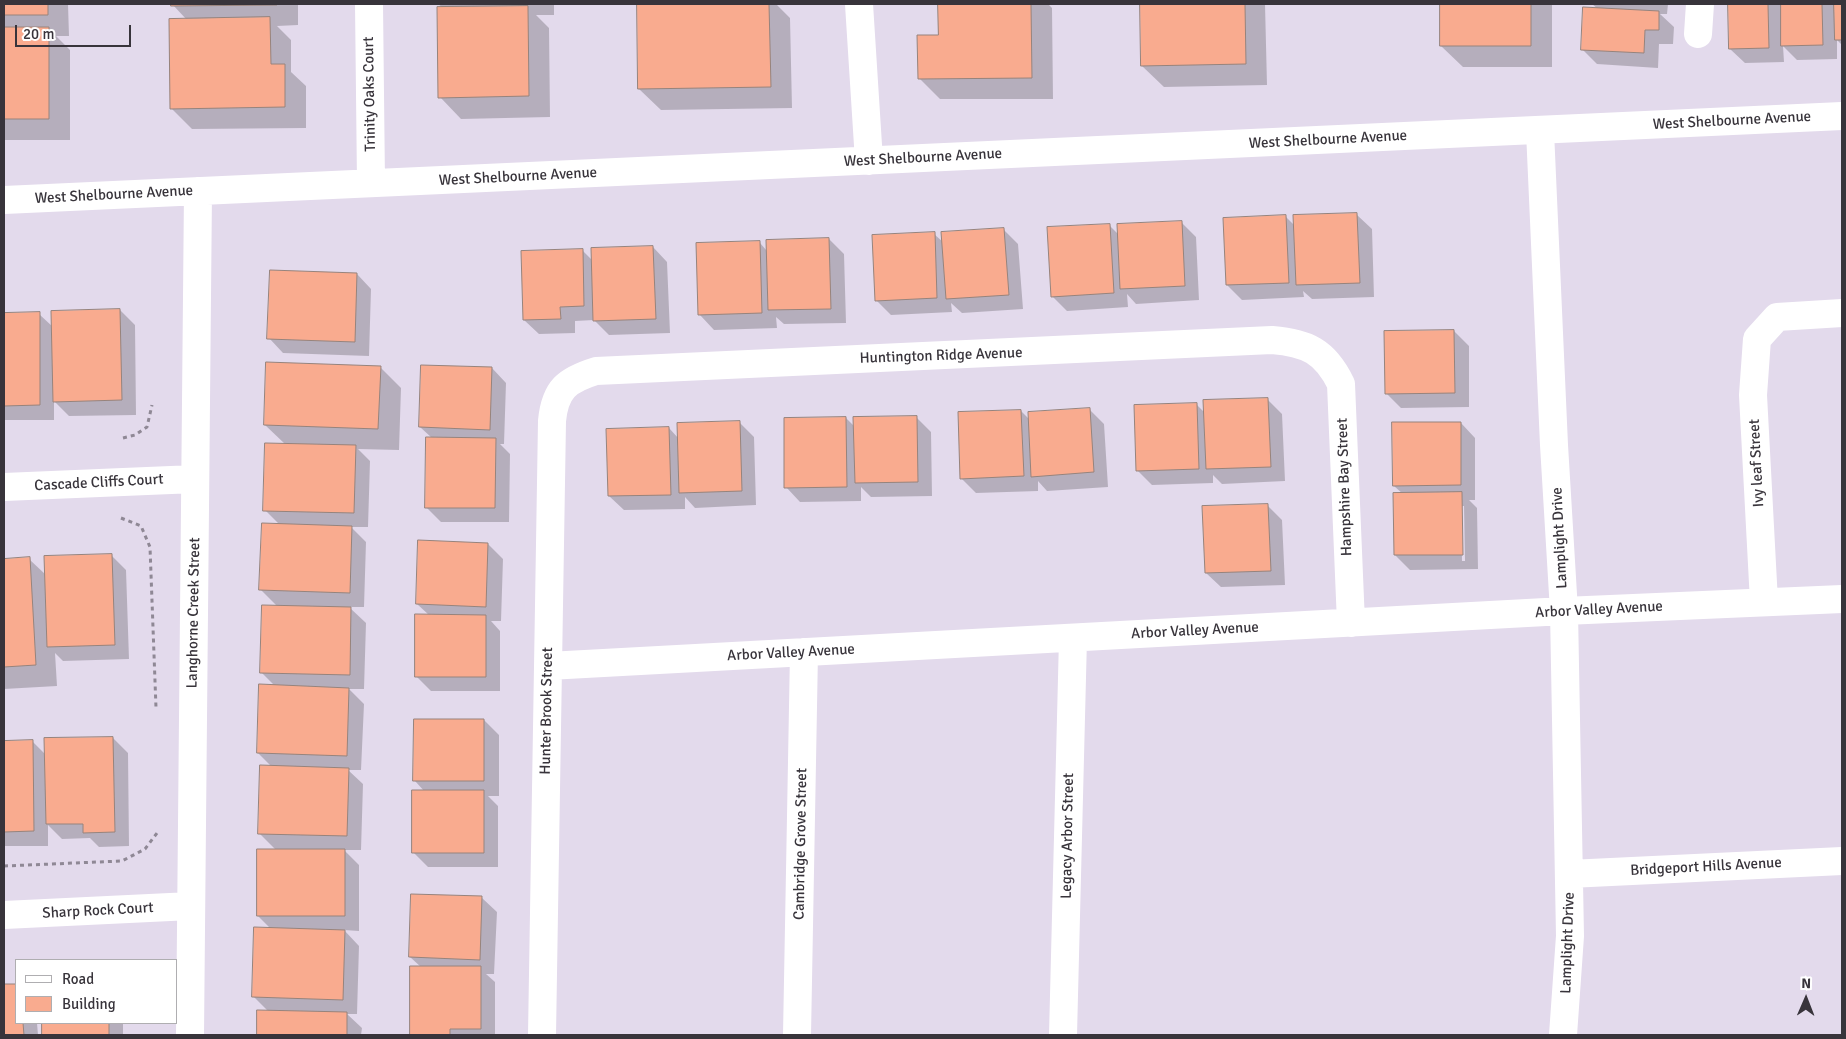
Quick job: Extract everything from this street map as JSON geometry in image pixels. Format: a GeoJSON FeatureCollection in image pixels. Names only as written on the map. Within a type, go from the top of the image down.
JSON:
{"type":"FeatureCollection","features":[{"type":"Feature","properties":{"kind":"street","name":"Trinity Oaks Court"},"geometry":{"type":"LineString","coordinates":[[369,4],[371,183]]}},
{"type":"Feature","properties":{"kind":"street"},"geometry":{"type":"LineString","coordinates":[[859,4],[869,160]]}},
{"type":"Feature","properties":{"kind":"street"},"geometry":{"type":"LineString","coordinates":[[1698,34],[1700,4]]}},
{"type":"Feature","properties":{"kind":"street","name":"West Shelbourne Avenue"},"geometry":{"type":"LineString","coordinates":[[4,200],[1842,116]]}},
{"type":"Feature","properties":{"kind":"street","name":"Lamplight Drive"},"geometry":{"type":"LineString","coordinates":[[1540,130],[1554,445],[1564,611],[1570,936],[1563,1035]]}},
{"type":"Feature","properties":{"kind":"street","name":"Langhorne Creek Street"},"geometry":{"type":"LineString","coordinates":[[190,1035],[198,191]]}},
{"type":"Feature","properties":{"kind":"street","name":"Ivy leaf Street"},"geometry":{"type":"LineString","coordinates":[[1764,602],[1753,395],[1757,339],[1777,317],[1842,313]]}},
{"type":"Feature","properties":{"kind":"street","name":"Huntington Ridge Avenue"},"geometry":{"type":"LineString","coordinates":[[562,389],[575,378],[596,371],[1272,340],[1308,347],[1322,356]]}},
{"type":"Feature","properties":{"kind":"street","name":"Hampshire Bay Street"},"geometry":{"type":"LineString","coordinates":[[1322,356],[1333,368],[1341,384],[1351,623]]}},
{"type":"Feature","properties":{"kind":"street","name":"Hunter Brook Street"},"geometry":{"type":"LineString","coordinates":[[542,1035],[552,421],[554,403],[562,389]]}},
{"type":"Feature","properties":{"kind":"street","name":"Cascade Cliffs Court"},"geometry":{"type":"LineString","coordinates":[[4,488],[195,479]]}},
{"type":"Feature","properties":{"kind":"street","name":"Arbor Valley Avenue"},"geometry":{"type":"LineString","coordinates":[[548,666],[1564,611],[1842,599]]}},
{"type":"Feature","properties":{"kind":"street","name":"Legacy Arbor Street"},"geometry":{"type":"LineString","coordinates":[[1063,1035],[1073,638]]}},
{"type":"Feature","properties":{"kind":"street","name":"Cambridge Grove Street"},"geometry":{"type":"LineString","coordinates":[[797,1035],[804,652]]}},
{"type":"Feature","properties":{"kind":"street","name":"Bridgeport Hills Avenue"},"geometry":{"type":"LineString","coordinates":[[1569,874],[1842,861]]}},
{"type":"Feature","properties":{"kind":"street","name":"Sharp Rock Court"},"geometry":{"type":"LineString","coordinates":[[4,915],[191,906]]}},
{"type":"Feature","properties":{"kind":"path"},"geometry":{"type":"LineString","coordinates":[[123,438],[136,435],[147,427],[152,405]]}},
{"type":"Feature","properties":{"kind":"path"},"geometry":{"type":"LineString","coordinates":[[112,518],[122,518],[141,526],[150,546],[156,712]]}},
{"type":"Feature","properties":{"kind":"path"},"geometry":{"type":"LineString","coordinates":[[4,866],[122,861],[145,849],[161,828]]}},
{"type":"Feature","properties":{"kind":"building"},"geometry":{"type":"Polygon","coordinates":[[[4,4],[48,4],[48,15],[4,15],[4,4]]]}},
{"type":"Feature","properties":{"kind":"building"},"geometry":{"type":"Polygon","coordinates":[[[171,4],[277,4],[277,5],[171,6],[171,4]]]}},
{"type":"Feature","properties":{"kind":"building"},"geometry":{"type":"Polygon","coordinates":[[[637,4],[769,4],[771,87],[638,89],[637,4]]]}},
{"type":"Feature","properties":{"kind":"building"},"geometry":{"type":"Polygon","coordinates":[[[938,4],[1031,4],[1032,78],[918,79],[917,35],[938,35],[938,4]]]}},
{"type":"Feature","properties":{"kind":"building"},"geometry":{"type":"Polygon","coordinates":[[[1140,4],[1245,4],[1246,64],[1141,66],[1140,4]]]}},
{"type":"Feature","properties":{"kind":"building"},"geometry":{"type":"Polygon","coordinates":[[[1440,4],[1531,4],[1531,46],[1440,46],[1440,4]]]}},
{"type":"Feature","properties":{"kind":"building"},"geometry":{"type":"Polygon","coordinates":[[[1728,4],[1768,4],[1769,48],[1729,49],[1728,4]]]}},
{"type":"Feature","properties":{"kind":"building"},"geometry":{"type":"Polygon","coordinates":[[[1781,4],[1822,4],[1823,45],[1781,46],[1781,4]]]}},
{"type":"Feature","properties":{"kind":"building"},"geometry":{"type":"Polygon","coordinates":[[[1834,4],[1842,4],[1842,40],[1835,40],[1834,4]]]}},
{"type":"Feature","properties":{"kind":"building"},"geometry":{"type":"Polygon","coordinates":[[[528,6],[529,96],[438,98],[437,7],[528,6]]]}},
{"type":"Feature","properties":{"kind":"building"},"geometry":{"type":"Polygon","coordinates":[[[1583,7],[1659,11],[1659,30],[1645,30],[1644,53],[1581,50],[1583,7]]]}},
{"type":"Feature","properties":{"kind":"building"},"geometry":{"type":"Polygon","coordinates":[[[270,17],[271,64],[285,64],[285,107],[170,109],[169,19],[270,17]]]}},
{"type":"Feature","properties":{"kind":"building"},"geometry":{"type":"Polygon","coordinates":[[[4,27],[49,27],[49,119],[4,119],[4,27]]]}},
{"type":"Feature","properties":{"kind":"building"},"geometry":{"type":"Polygon","coordinates":[[[1357,213],[1360,283],[1296,285],[1293,215],[1357,213]]]}},
{"type":"Feature","properties":{"kind":"building"},"geometry":{"type":"Polygon","coordinates":[[[1286,215],[1289,283],[1226,285],[1223,218],[1286,215]]]}},
{"type":"Feature","properties":{"kind":"building"},"geometry":{"type":"Polygon","coordinates":[[[1182,221],[1185,286],[1120,289],[1117,224],[1182,221]]]}},
{"type":"Feature","properties":{"kind":"building"},"geometry":{"type":"Polygon","coordinates":[[[1110,224],[1114,293],[1051,297],[1047,227],[1110,224]]]}},
{"type":"Feature","properties":{"kind":"building"},"geometry":{"type":"Polygon","coordinates":[[[1004,228],[1009,295],[946,299],[941,232],[1004,228]]]}},
{"type":"Feature","properties":{"kind":"building"},"geometry":{"type":"Polygon","coordinates":[[[935,232],[937,298],[875,301],[872,235],[935,232]]]}},
{"type":"Feature","properties":{"kind":"building"},"geometry":{"type":"Polygon","coordinates":[[[829,238],[831,309],[768,310],[766,240],[829,238]]]}},
{"type":"Feature","properties":{"kind":"building"},"geometry":{"type":"Polygon","coordinates":[[[760,241],[762,313],[698,315],[696,243],[760,241]]]}},
{"type":"Feature","properties":{"kind":"building"},"geometry":{"type":"Polygon","coordinates":[[[653,246],[656,319],[593,321],[591,248],[653,246]]]}},
{"type":"Feature","properties":{"kind":"building"},"geometry":{"type":"Polygon","coordinates":[[[583,249],[584,306],[560,307],[561,319],[523,320],[521,251],[583,249]]]}},
{"type":"Feature","properties":{"kind":"building"},"geometry":{"type":"Polygon","coordinates":[[[270,270],[357,273],[355,342],[267,339],[270,270]]]}},
{"type":"Feature","properties":{"kind":"building"},"geometry":{"type":"Polygon","coordinates":[[[120,309],[122,400],[53,402],[51,311],[120,309]]]}},
{"type":"Feature","properties":{"kind":"building"},"geometry":{"type":"Polygon","coordinates":[[[40,312],[40,405],[4,406],[4,313],[40,312]]]}},
{"type":"Feature","properties":{"kind":"building"},"geometry":{"type":"Polygon","coordinates":[[[1454,330],[1455,393],[1385,394],[1384,331],[1454,330]]]}},
{"type":"Feature","properties":{"kind":"building"},"geometry":{"type":"Polygon","coordinates":[[[266,362],[381,366],[378,429],[264,425],[266,362]]]}},
{"type":"Feature","properties":{"kind":"building"},"geometry":{"type":"Polygon","coordinates":[[[421,365],[492,367],[490,430],[419,427],[421,365]]]}},
{"type":"Feature","properties":{"kind":"building"},"geometry":{"type":"Polygon","coordinates":[[[1268,398],[1271,467],[1206,469],[1203,400],[1268,398]]]}},
{"type":"Feature","properties":{"kind":"building"},"geometry":{"type":"Polygon","coordinates":[[[1197,403],[1199,469],[1136,471],[1134,405],[1197,403]]]}},
{"type":"Feature","properties":{"kind":"building"},"geometry":{"type":"Polygon","coordinates":[[[1090,408],[1094,472],[1031,477],[1028,412],[1090,408]]]}},
{"type":"Feature","properties":{"kind":"building"},"geometry":{"type":"Polygon","coordinates":[[[1021,410],[1024,476],[960,479],[958,412],[1021,410]]]}},
{"type":"Feature","properties":{"kind":"building"},"geometry":{"type":"Polygon","coordinates":[[[917,416],[918,482],[855,483],[853,417],[917,416]]]}},
{"type":"Feature","properties":{"kind":"building"},"geometry":{"type":"Polygon","coordinates":[[[846,417],[847,487],[784,488],[784,418],[846,417]]]}},
{"type":"Feature","properties":{"kind":"building"},"geometry":{"type":"Polygon","coordinates":[[[740,421],[742,491],[679,493],[677,423],[740,421]]]}},
{"type":"Feature","properties":{"kind":"building"},"geometry":{"type":"Polygon","coordinates":[[[1392,422],[1461,422],[1461,485],[1393,486],[1392,422]]]}},
{"type":"Feature","properties":{"kind":"building"},"geometry":{"type":"Polygon","coordinates":[[[669,427],[671,495],[608,496],[606,429],[669,427]]]}},
{"type":"Feature","properties":{"kind":"building"},"geometry":{"type":"Polygon","coordinates":[[[426,437],[496,438],[495,508],[425,508],[426,437]]]}},
{"type":"Feature","properties":{"kind":"building"},"geometry":{"type":"Polygon","coordinates":[[[265,443],[356,445],[354,513],[263,511],[265,443]]]}},
{"type":"Feature","properties":{"kind":"building"},"geometry":{"type":"Polygon","coordinates":[[[1462,492],[1463,555],[1394,555],[1393,493],[1462,492]]]}},
{"type":"Feature","properties":{"kind":"building"},"geometry":{"type":"Polygon","coordinates":[[[1268,504],[1271,571],[1205,573],[1202,506],[1268,504]]]}},
{"type":"Feature","properties":{"kind":"building"},"geometry":{"type":"Polygon","coordinates":[[[262,523],[352,526],[350,593],[259,590],[262,523]]]}},
{"type":"Feature","properties":{"kind":"building"},"geometry":{"type":"Polygon","coordinates":[[[418,540],[488,543],[486,607],[416,604],[418,540]]]}},
{"type":"Feature","properties":{"kind":"building"},"geometry":{"type":"Polygon","coordinates":[[[112,554],[115,645],[47,647],[44,556],[112,554]]]}},
{"type":"Feature","properties":{"kind":"building"},"geometry":{"type":"Polygon","coordinates":[[[30,557],[36,665],[4,667],[4,559],[30,557]]]}},
{"type":"Feature","properties":{"kind":"building"},"geometry":{"type":"Polygon","coordinates":[[[262,605],[351,607],[350,675],[260,673],[262,605]]]}},
{"type":"Feature","properties":{"kind":"building"},"geometry":{"type":"Polygon","coordinates":[[[415,614],[486,615],[486,677],[415,677],[415,614]]]}},
{"type":"Feature","properties":{"kind":"building"},"geometry":{"type":"Polygon","coordinates":[[[259,684],[349,688],[347,756],[257,753],[259,684]]]}},
{"type":"Feature","properties":{"kind":"building"},"geometry":{"type":"Polygon","coordinates":[[[414,719],[484,719],[484,781],[413,781],[414,719]]]}},
{"type":"Feature","properties":{"kind":"building"},"geometry":{"type":"Polygon","coordinates":[[[113,737],[115,832],[83,833],[83,824],[46,824],[44,738],[113,737]]]}},
{"type":"Feature","properties":{"kind":"building"},"geometry":{"type":"Polygon","coordinates":[[[33,740],[34,831],[4,832],[4,741],[33,740]]]}},
{"type":"Feature","properties":{"kind":"building"},"geometry":{"type":"Polygon","coordinates":[[[260,765],[349,768],[347,836],[258,834],[260,765]]]}},
{"type":"Feature","properties":{"kind":"building"},"geometry":{"type":"Polygon","coordinates":[[[412,790],[484,790],[484,853],[412,853],[412,790]]]}},
{"type":"Feature","properties":{"kind":"building"},"geometry":{"type":"Polygon","coordinates":[[[257,849],[345,849],[345,916],[257,916],[257,849]]]}},
{"type":"Feature","properties":{"kind":"building"},"geometry":{"type":"Polygon","coordinates":[[[411,894],[482,896],[480,960],[409,957],[411,894]]]}},
{"type":"Feature","properties":{"kind":"building"},"geometry":{"type":"Polygon","coordinates":[[[254,927],[345,930],[343,1000],[252,997],[254,927]]]}},
{"type":"Feature","properties":{"kind":"building"},"geometry":{"type":"Polygon","coordinates":[[[410,966],[481,966],[481,1029],[450,1029],[450,1035],[410,1035],[410,966]]]}},
{"type":"Feature","properties":{"kind":"building"},"geometry":{"type":"Polygon","coordinates":[[[4,984],[15,984],[15,1024],[23,1024],[24,1035],[4,1035],[4,984]]]}},
{"type":"Feature","properties":{"kind":"building"},"geometry":{"type":"Polygon","coordinates":[[[257,1010],[347,1012],[347,1035],[257,1035],[257,1010]]]}},
{"type":"Feature","properties":{"kind":"building"},"geometry":{"type":"Polygon","coordinates":[[[42,1024],[109,1024],[109,1035],[42,1035],[42,1024]]]}}]}
